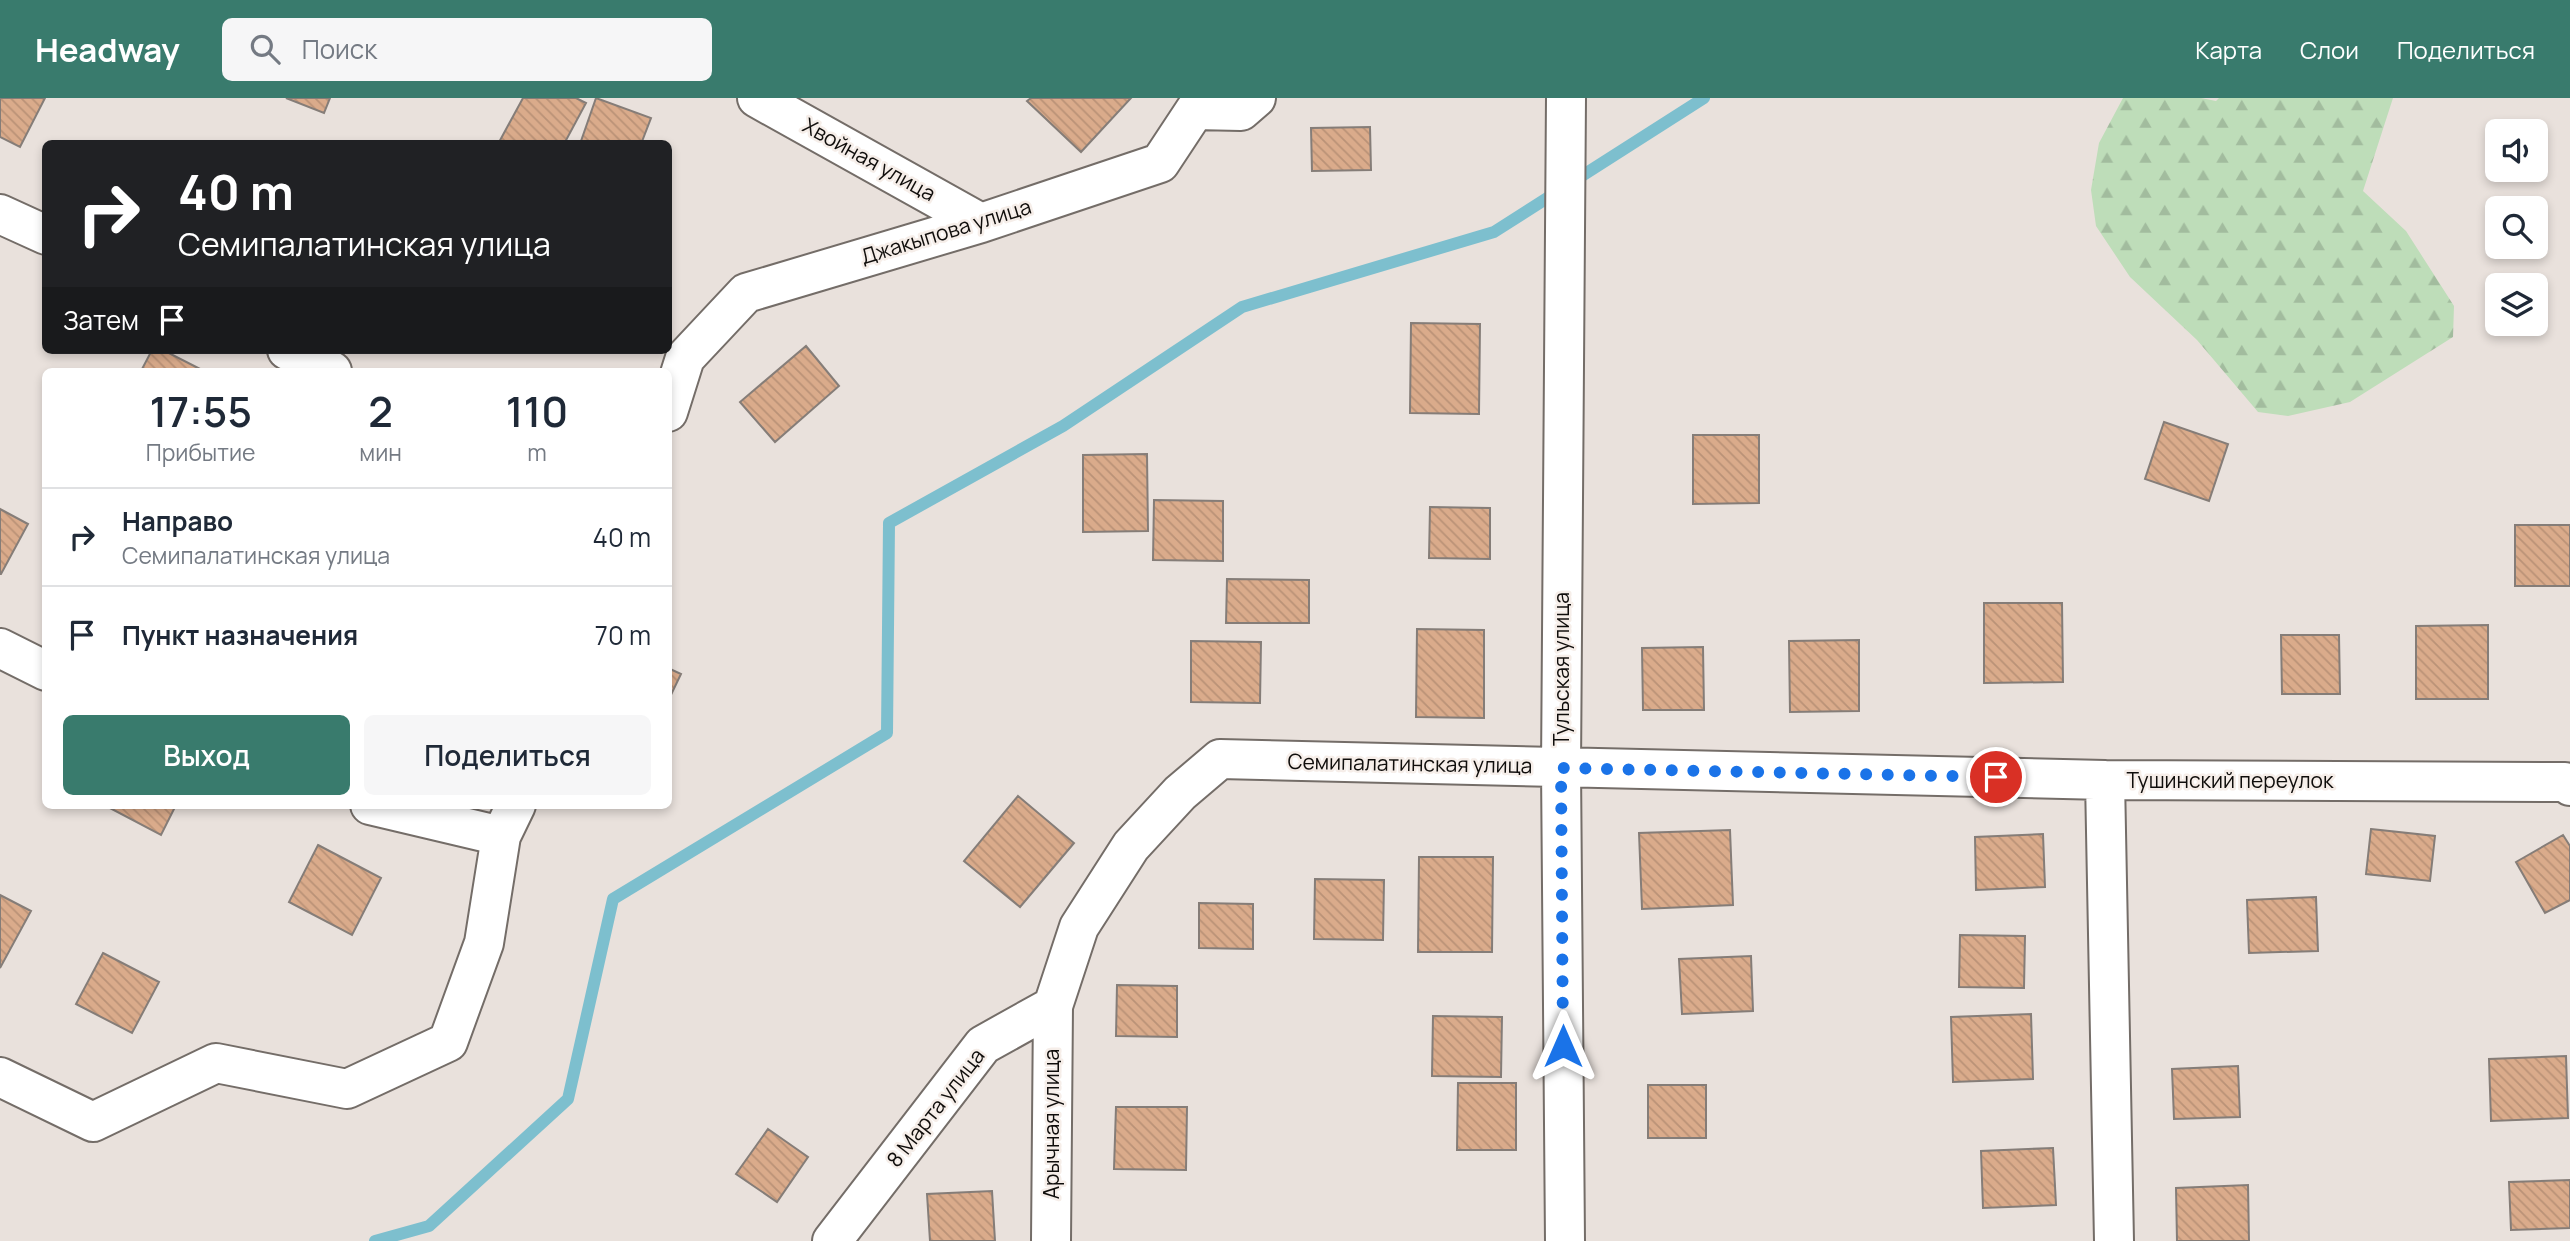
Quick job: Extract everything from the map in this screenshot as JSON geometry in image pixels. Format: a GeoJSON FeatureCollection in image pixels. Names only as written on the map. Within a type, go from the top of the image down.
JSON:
{"type":"FeatureCollection","features":[{"type":"Feature","properties":{"kind":"street","name":"Хвойная улица"},"geometry":{"type":"LineString","coordinates":[[757,98],[981,223]]}},
{"type":"Feature","properties":{"kind":"street","name":"Джакыпова улица"},"geometry":{"type":"LineString","coordinates":[[673,365],[746,293],[981,223],[1160,163],[1195,110],[1241,111],[1256,98]]}},
{"type":"Feature","properties":{"kind":"street","name":"Тульская улица"},"geometry":{"type":"LineString","coordinates":[[1565,1241],[1561,768],[1566,98]]}},
{"type":"Feature","properties":{"kind":"street"},"geometry":{"type":"LineString","coordinates":[[0,214],[42,233]]}},
{"type":"Feature","properties":{"kind":"street"},"geometry":{"type":"LineString","coordinates":[[295,354],[325,368]]}},
{"type":"Feature","properties":{"kind":"street"},"geometry":{"type":"LineString","coordinates":[[0,648],[42,669]]}},
{"type":"Feature","properties":{"kind":"street","name":"Семипалатинская улица"},"geometry":{"type":"LineString","coordinates":[[1053,1006],[1079,927],[1131,846],[1180,793],[1220,759],[2105,780]]}},
{"type":"Feature","properties":{"kind":"street","name":"Тушинский переулок"},"geometry":{"type":"LineString","coordinates":[[2114,1241],[2105,780],[2568,784]]}},
{"type":"Feature","properties":{"kind":"street"},"geometry":{"type":"LineString","coordinates":[[0,1077],[93,1122],[216,1063],[347,1089],[448,1042],[484,943],[509,821],[405,809]]}},
{"type":"Feature","properties":{"kind":"street","name":"8 Марта улица"},"geometry":{"type":"LineString","coordinates":[[832,1241],[984,1045],[1053,1006]]}},
{"type":"Feature","properties":{"kind":"street","name":"Арычная улица"},"geometry":{"type":"LineString","coordinates":[[1051,1241],[1053,1006]]}},
{"type":"Feature","properties":{"kind":"green space"},"geometry":{"type":"Polygon","coordinates":[[[2123,98],[2201,98],[2216,101],[2219,98],[2393,98],[2363,191],[2406,231],[2454,306],[2453,337],[2350,402],[2288,416],[2258,412],[2197,340],[2130,277],[2096,226],[2091,190],[2099,143],[2123,98]]]}},
{"type":"Feature","properties":{"kind":"building"},"geometry":{"type":"Polygon","coordinates":[[[0,98],[45,98],[20,147],[0,137],[0,98]]]}},
{"type":"Feature","properties":{"kind":"building"},"geometry":{"type":"Polygon","coordinates":[[[286,98],[330,98],[324,113],[286,98]]]}},
{"type":"Feature","properties":{"kind":"building"},"geometry":{"type":"Polygon","coordinates":[[[523,98],[576,98],[586,103],[566,140],[500,140],[523,98]]]}},
{"type":"Feature","properties":{"kind":"building"},"geometry":{"type":"Polygon","coordinates":[[[596,98],[651,118],[643,140],[581,140],[596,98]]]}},
{"type":"Feature","properties":{"kind":"building"},"geometry":{"type":"Polygon","coordinates":[[[1031,98],[1131,98],[1081,152],[1027,101],[1031,98]]]}},
{"type":"Feature","properties":{"kind":"building"},"geometry":{"type":"Polygon","coordinates":[[[1370,127],[1371,170],[1312,171],[1311,128],[1370,127]]]}},
{"type":"Feature","properties":{"kind":"building"},"geometry":{"type":"Polygon","coordinates":[[[1411,323],[1480,324],[1479,414],[1410,413],[1411,323]]]}},
{"type":"Feature","properties":{"kind":"building"},"geometry":{"type":"Polygon","coordinates":[[[806,346],[839,386],[775,442],[740,402],[806,346]]]}},
{"type":"Feature","properties":{"kind":"building"},"geometry":{"type":"Polygon","coordinates":[[[150,354],[171,354],[198,368],[143,368],[150,354]]]}},
{"type":"Feature","properties":{"kind":"building"},"geometry":{"type":"Polygon","coordinates":[[[2164,422],[2228,444],[2209,501],[2145,479],[2164,422]]]}},
{"type":"Feature","properties":{"kind":"building"},"geometry":{"type":"Polygon","coordinates":[[[1693,435],[1759,435],[1759,503],[1693,504],[1693,435]]]}},
{"type":"Feature","properties":{"kind":"building"},"geometry":{"type":"Polygon","coordinates":[[[1147,454],[1148,531],[1083,532],[1083,455],[1147,454]]]}},
{"type":"Feature","properties":{"kind":"building"},"geometry":{"type":"Polygon","coordinates":[[[1154,500],[1223,501],[1223,561],[1153,560],[1154,500]]]}},
{"type":"Feature","properties":{"kind":"building"},"geometry":{"type":"Polygon","coordinates":[[[1430,507],[1490,508],[1490,559],[1429,558],[1430,507]]]}},
{"type":"Feature","properties":{"kind":"building"},"geometry":{"type":"Polygon","coordinates":[[[0,509],[28,524],[1,574],[0,574],[0,509]]]}},
{"type":"Feature","properties":{"kind":"building"},"geometry":{"type":"Polygon","coordinates":[[[2515,525],[2570,525],[2570,586],[2515,586],[2515,525]]]}},
{"type":"Feature","properties":{"kind":"building"},"geometry":{"type":"Polygon","coordinates":[[[1227,579],[1309,580],[1309,623],[1226,623],[1227,579]]]}},
{"type":"Feature","properties":{"kind":"building"},"geometry":{"type":"Polygon","coordinates":[[[1984,603],[2062,603],[2063,682],[1984,683],[1984,603]]]}},
{"type":"Feature","properties":{"kind":"building"},"geometry":{"type":"Polygon","coordinates":[[[2488,625],[2488,699],[2416,699],[2416,626],[2488,625]]]}},
{"type":"Feature","properties":{"kind":"building"},"geometry":{"type":"Polygon","coordinates":[[[1417,629],[1484,630],[1484,718],[1416,717],[1417,629]]]}},
{"type":"Feature","properties":{"kind":"building"},"geometry":{"type":"Polygon","coordinates":[[[2281,635],[2339,635],[2340,694],[2282,694],[2281,635]]]}},
{"type":"Feature","properties":{"kind":"building"},"geometry":{"type":"Polygon","coordinates":[[[1859,640],[1859,711],[1790,712],[1789,641],[1859,640]]]}},
{"type":"Feature","properties":{"kind":"building"},"geometry":{"type":"Polygon","coordinates":[[[1191,641],[1261,642],[1260,703],[1191,702],[1191,641]]]}},
{"type":"Feature","properties":{"kind":"building"},"geometry":{"type":"Polygon","coordinates":[[[1703,647],[1704,710],[1643,710],[1642,648],[1703,647]]]}},
{"type":"Feature","properties":{"kind":"building"},"geometry":{"type":"Polygon","coordinates":[[[672,670],[681,674],[672,693],[672,670]]]}},
{"type":"Feature","properties":{"kind":"building"},"geometry":{"type":"Polygon","coordinates":[[[1018,796],[1074,843],[1020,907],[964,861],[1018,796]]]}},
{"type":"Feature","properties":{"kind":"building"},"geometry":{"type":"Polygon","coordinates":[[[112,809],[174,809],[161,835],[112,809]]]}},
{"type":"Feature","properties":{"kind":"building"},"geometry":{"type":"Polygon","coordinates":[[[2371,829],[2435,836],[2430,881],[2366,874],[2371,829]]]}},
{"type":"Feature","properties":{"kind":"building"},"geometry":{"type":"Polygon","coordinates":[[[1730,830],[1733,905],[1642,909],[1639,833],[1730,830]]]}},
{"type":"Feature","properties":{"kind":"building"},"geometry":{"type":"Polygon","coordinates":[[[2043,834],[2045,887],[1976,890],[1975,837],[2043,834]]]}},
{"type":"Feature","properties":{"kind":"building"},"geometry":{"type":"Polygon","coordinates":[[[2563,835],[2570,846],[2570,900],[2545,913],[2516,862],[2563,835]]]}},
{"type":"Feature","properties":{"kind":"building"},"geometry":{"type":"Polygon","coordinates":[[[318,845],[381,878],[352,935],[289,902],[318,845]]]}},
{"type":"Feature","properties":{"kind":"building"},"geometry":{"type":"Polygon","coordinates":[[[1419,857],[1493,857],[1492,952],[1418,952],[1419,857]]]}},
{"type":"Feature","properties":{"kind":"building"},"geometry":{"type":"Polygon","coordinates":[[[1315,879],[1384,880],[1383,940],[1314,939],[1315,879]]]}},
{"type":"Feature","properties":{"kind":"building"},"geometry":{"type":"Polygon","coordinates":[[[0,895],[31,911],[0,968],[0,895]]]}},
{"type":"Feature","properties":{"kind":"building"},"geometry":{"type":"Polygon","coordinates":[[[2316,897],[2318,951],[2249,953],[2247,900],[2316,897]]]}},
{"type":"Feature","properties":{"kind":"building"},"geometry":{"type":"Polygon","coordinates":[[[1199,903],[1253,904],[1253,949],[1199,948],[1199,903]]]}},
{"type":"Feature","properties":{"kind":"building"},"geometry":{"type":"Polygon","coordinates":[[[1960,935],[2025,936],[2024,988],[1959,987],[1960,935]]]}},
{"type":"Feature","properties":{"kind":"building"},"geometry":{"type":"Polygon","coordinates":[[[103,953],[159,982],[132,1033],[76,1004],[103,953]]]}},
{"type":"Feature","properties":{"kind":"building"},"geometry":{"type":"Polygon","coordinates":[[[1751,956],[1753,1011],[1682,1014],[1679,959],[1751,956]]]}},
{"type":"Feature","properties":{"kind":"building"},"geometry":{"type":"Polygon","coordinates":[[[1117,985],[1177,986],[1177,1037],[1116,1036],[1117,985]]]}},
{"type":"Feature","properties":{"kind":"building"},"geometry":{"type":"Polygon","coordinates":[[[2031,1014],[2033,1079],[1953,1082],[1951,1017],[2031,1014]]]}},
{"type":"Feature","properties":{"kind":"building"},"geometry":{"type":"Polygon","coordinates":[[[1433,1016],[1502,1017],[1501,1077],[1432,1076],[1433,1016]]]}},
{"type":"Feature","properties":{"kind":"building"},"geometry":{"type":"Polygon","coordinates":[[[2566,1056],[2568,1118],[2491,1121],[2489,1059],[2566,1056]]]}},
{"type":"Feature","properties":{"kind":"building"},"geometry":{"type":"Polygon","coordinates":[[[2238,1066],[2240,1117],[2174,1119],[2172,1069],[2238,1066]]]}},
{"type":"Feature","properties":{"kind":"building"},"geometry":{"type":"Polygon","coordinates":[[[1458,1083],[1516,1083],[1516,1150],[1457,1150],[1458,1083]]]}},
{"type":"Feature","properties":{"kind":"building"},"geometry":{"type":"Polygon","coordinates":[[[1648,1085],[1706,1085],[1706,1138],[1648,1138],[1648,1085]]]}},
{"type":"Feature","properties":{"kind":"building"},"geometry":{"type":"Polygon","coordinates":[[[1116,1107],[1187,1107],[1186,1170],[1114,1169],[1116,1107]]]}},
{"type":"Feature","properties":{"kind":"building"},"geometry":{"type":"Polygon","coordinates":[[[768,1129],[808,1157],[777,1202],[736,1174],[768,1129]]]}},
{"type":"Feature","properties":{"kind":"building"},"geometry":{"type":"Polygon","coordinates":[[[2053,1148],[2056,1205],[1983,1208],[1981,1151],[2053,1148]]]}},
{"type":"Feature","properties":{"kind":"building"},"geometry":{"type":"Polygon","coordinates":[[[2570,1180],[2570,1228],[2511,1230],[2509,1182],[2570,1180]]]}},
{"type":"Feature","properties":{"kind":"building"},"geometry":{"type":"Polygon","coordinates":[[[2248,1185],[2249,1241],[2177,1241],[2176,1188],[2248,1185]]]}},
{"type":"Feature","properties":{"kind":"building"},"geometry":{"type":"Polygon","coordinates":[[[992,1191],[995,1241],[930,1241],[927,1194],[992,1191]]]}},
{"type":"Feature","properties":{"kind":"waterway"},"geometry":{"type":"LineString","coordinates":[[375,1241],[429,1226],[568,1099],[613,899],[887,733],[889,523],[1063,426],[1242,307],[1494,232],[1704,98]]}},
{"type":"Feature","properties":{"kind":"route"},"geometry":{"type":"LineString","coordinates":[[1563,1046],[1561,768],[1996,777]]}}]}
